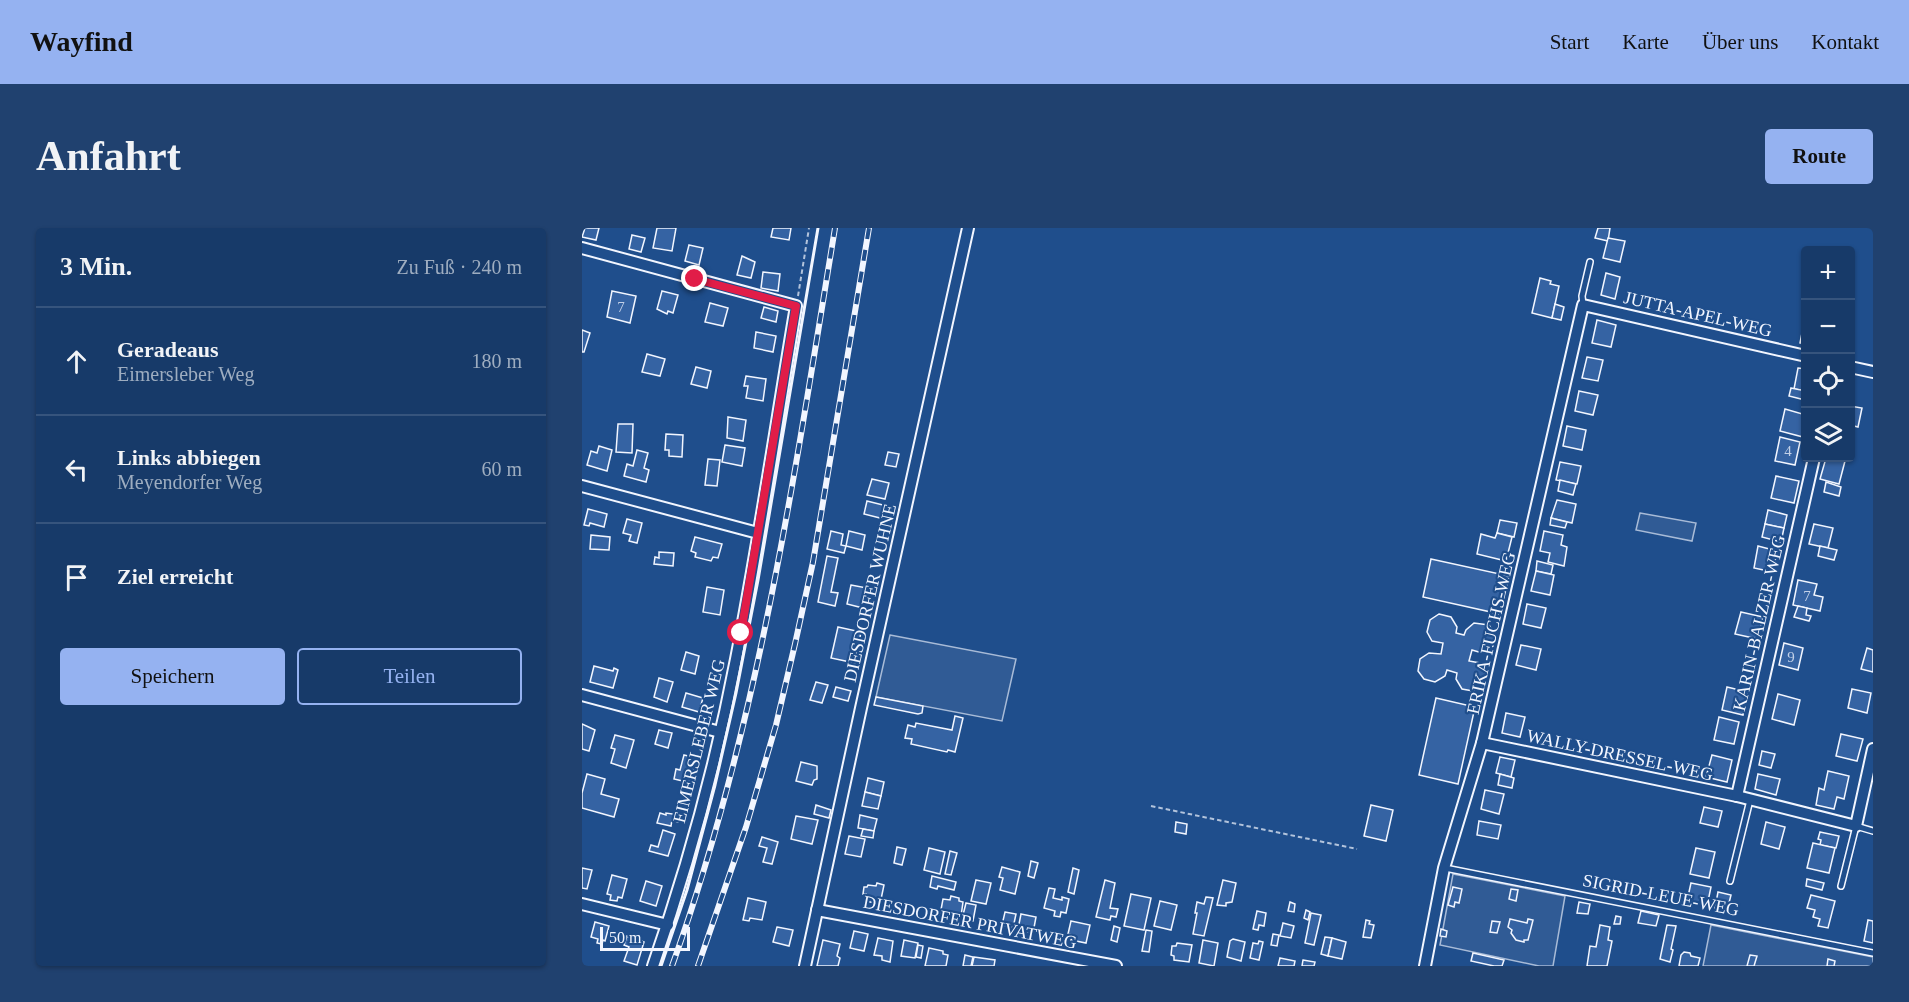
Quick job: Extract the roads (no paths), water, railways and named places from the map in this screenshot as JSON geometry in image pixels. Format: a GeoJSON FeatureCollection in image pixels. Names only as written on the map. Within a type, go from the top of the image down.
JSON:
{"type":"FeatureCollection","features":[{"type":"Feature","properties":{"kind":"street","name":"DIESDORFER WUHNE"},"geometry":{"type":"LineString","coordinates":[[806,966],[968,228]]}},
{"type":"Feature","properties":{"kind":"street","name":"EIMERSLEBER WEG"},"geometry":{"type":"LineString","coordinates":[[582,248],[796,306],[736,658],[720,732],[682,877],[654,966]]}},
{"type":"Feature","properties":{"kind":"street","name":"JUTTA-APEL-WEG"},"geometry":{"type":"LineString","coordinates":[[1584,305],[1801,355]]}},
{"type":"Feature","properties":{"kind":"street","name":"ERIKA-FUCHS-WEG"},"geometry":{"type":"LineString","coordinates":[[1425,966],[1444,868],[1482,743],[1584,305]]}},
{"type":"Feature","properties":{"kind":"street"},"geometry":{"type":"LineString","coordinates":[[1855,368],[1873,372]]}},
{"type":"Feature","properties":{"kind":"street","name":"KARIN-BALZER-WEG"},"geometry":{"type":"LineString","coordinates":[[1737,796],[1813,462]]}},
{"type":"Feature","properties":{"kind":"street"},"geometry":{"type":"LineString","coordinates":[[582,486],[758,533]]}},
{"type":"Feature","properties":{"kind":"street"},"geometry":{"type":"LineString","coordinates":[[582,695],[720,732]]}},
{"type":"Feature","properties":{"kind":"street","name":"WALLY-DRESSEL-WEG"},"geometry":{"type":"LineString","coordinates":[[1482,743],[1737,796],[1856,826]]}},
{"type":"Feature","properties":{"kind":"street"},"geometry":{"type":"LineString","coordinates":[[1856,826],[1873,749]]}},
{"type":"Feature","properties":{"kind":"street"},"geometry":{"type":"LineString","coordinates":[[582,904],[668,925]]}},
{"type":"Feature","properties":{"kind":"street","name":"DIESDORFER PRIVATWEG"},"geometry":{"type":"LineString","coordinates":[[818,910],[1116,966]]}},
{"type":"Feature","properties":{"kind":"lane"},"geometry":{"type":"LineString","coordinates":[[1584,305],[1582,296],[1590,262]]}},
{"type":"Feature","properties":{"kind":"lane"},"geometry":{"type":"LineString","coordinates":[[1730,881],[1750,800]]}},
{"type":"Feature","properties":{"kind":"lane"},"geometry":{"type":"LineString","coordinates":[[1841,886],[1856,826]]}},
{"type":"Feature","properties":{"kind":"lane","name":"WALLY-DRESSEL-WEG"},"geometry":{"type":"LineString","coordinates":[[1856,826],[1873,831]]}},
{"type":"Feature","properties":{"kind":"lane","name":"SIGRID-LEUE-WEG"},"geometry":{"type":"LineString","coordinates":[[1444,868],[1873,953]]}},
{"type":"Feature","properties":{"kind":"railway"},"geometry":{"type":"LineString","coordinates":[[672,966],[702,876],[751,694],[788,508],[835,228]]}},
{"type":"Feature","properties":{"kind":"railway"},"geometry":{"type":"LineString","coordinates":[[698,966],[746,827],[776,725],[795,644],[813,562],[869,228]]}}]}
